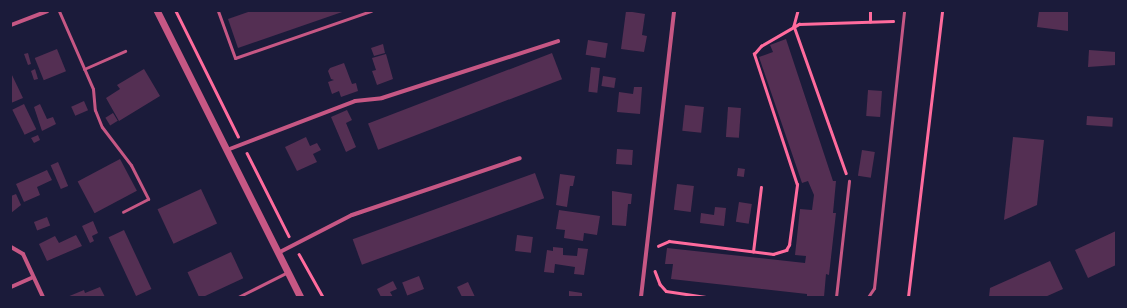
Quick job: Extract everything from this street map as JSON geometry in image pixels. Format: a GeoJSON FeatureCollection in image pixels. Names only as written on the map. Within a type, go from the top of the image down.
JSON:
{"type":"FeatureCollection","features":[{"type":"Feature","properties":{"kind":"street"},"geometry":{"type":"LineString","coordinates":[[11,25],[47,11]]}},
{"type":"Feature","properties":{"kind":"street"},"geometry":{"type":"LineString","coordinates":[[157,11],[300,297]]}},
{"type":"Feature","properties":{"kind":"street"},"geometry":{"type":"LineString","coordinates":[[641,297],[674,11]]}},
{"type":"Feature","properties":{"kind":"street"},"geometry":{"type":"LineString","coordinates":[[227,150],[355,101],[382,98],[558,41]]}},
{"type":"Feature","properties":{"kind":"street"},"geometry":{"type":"LineString","coordinates":[[278,253],[352,216],[520,158]]}},
{"type":"Feature","properties":{"kind":"street"},"geometry":{"type":"LineString","coordinates":[[11,247],[23,254],[43,297]]}},
{"type":"Feature","properties":{"kind":"street"},"geometry":{"type":"LineString","coordinates":[[11,287],[34,277]]}},
{"type":"Feature","properties":{"kind":"lane"},"geometry":{"type":"LineString","coordinates":[[59,11],[93,89],[96,110],[102,127],[131,165],[148,199],[123,212]]}},
{"type":"Feature","properties":{"kind":"lane"},"geometry":{"type":"LineString","coordinates":[[218,11],[235,58],[371,11]]}},
{"type":"Feature","properties":{"kind":"lane"},"geometry":{"type":"LineString","coordinates":[[868,297],[874,288],[904,11]]}},
{"type":"Feature","properties":{"kind":"lane"},"geometry":{"type":"LineString","coordinates":[[84,69],[125,51]]}},
{"type":"Feature","properties":{"kind":"lane"},"geometry":{"type":"LineString","coordinates":[[836,297],[849,181]]}},
{"type":"Feature","properties":{"kind":"lane"},"geometry":{"type":"LineString","coordinates":[[238,297],[288,272]]}},
{"type":"Feature","properties":{"kind":"path"},"geometry":{"type":"LineString","coordinates":[[798,11],[794,26],[849,181]]}},
{"type":"Feature","properties":{"kind":"path"},"geometry":{"type":"LineString","coordinates":[[870,11],[870,22]]}},
{"type":"Feature","properties":{"kind":"path"},"geometry":{"type":"LineString","coordinates":[[908,297],[942,11]]}},
{"type":"Feature","properties":{"kind":"path"},"geometry":{"type":"LineString","coordinates":[[657,252],[658,246],[669,241],[753,252],[780,253],[789,245],[797,185],[754,54],[760,46],[794,26],[902,21]]}},
{"type":"Feature","properties":{"kind":"path"},"geometry":{"type":"LineString","coordinates":[[753,252],[761,187]]}},
{"type":"Feature","properties":{"kind":"path"},"geometry":{"type":"LineString","coordinates":[[655,264],[660,284],[666,291],[706,297]]}},
{"type":"Feature","properties":{"kind":"building"},"geometry":{"type":"Polygon","coordinates":[[[251,11],[345,11],[238,48],[228,19],[251,11]]]}},
{"type":"Feature","properties":{"kind":"building"},"geometry":{"type":"Polygon","coordinates":[[[626,11],[645,14],[642,35],[647,36],[644,52],[621,49],[626,11]]]}},
{"type":"Feature","properties":{"kind":"building"},"geometry":{"type":"Polygon","coordinates":[[[1039,11],[1068,11],[1068,31],[1037,27],[1039,11]]]}},
{"type":"Feature","properties":{"kind":"building"},"geometry":{"type":"Polygon","coordinates":[[[786,39],[833,181],[836,181],[833,213],[836,213],[829,275],[826,274],[824,297],[807,297],[807,294],[671,279],[673,264],[665,264],[667,248],[805,263],[806,256],[795,255],[800,209],[812,210],[814,195],[808,181],[802,183],[759,57],[773,52],[770,45],[786,39]]]}},
{"type":"Feature","properties":{"kind":"building"},"geometry":{"type":"Polygon","coordinates":[[[588,40],[608,43],[605,58],[586,55],[588,40]]]}},
{"type":"Feature","properties":{"kind":"building"},"geometry":{"type":"Polygon","coordinates":[[[383,44],[385,53],[374,56],[371,48],[383,44]]]}},
{"type":"Feature","properties":{"kind":"building"},"geometry":{"type":"Polygon","coordinates":[[[57,49],[66,71],[44,80],[35,58],[57,49]]]}},
{"type":"Feature","properties":{"kind":"building"},"geometry":{"type":"Polygon","coordinates":[[[1089,50],[1116,52],[1116,65],[1088,67],[1089,50]]]}},
{"type":"Feature","properties":{"kind":"building"},"geometry":{"type":"Polygon","coordinates":[[[28,53],[31,64],[28,65],[24,54],[28,53]]]}},
{"type":"Feature","properties":{"kind":"building"},"geometry":{"type":"Polygon","coordinates":[[[552,53],[562,79],[378,150],[368,124],[552,53]]]}},
{"type":"Feature","properties":{"kind":"building"},"geometry":{"type":"Polygon","coordinates":[[[386,54],[393,79],[377,85],[372,71],[376,70],[372,58],[386,54]]]}},
{"type":"Feature","properties":{"kind":"building"},"geometry":{"type":"Polygon","coordinates":[[[344,63],[352,84],[356,83],[358,91],[341,97],[339,91],[332,94],[328,82],[334,80],[331,79],[328,71],[330,68],[344,63]]]}},
{"type":"Feature","properties":{"kind":"building"},"geometry":{"type":"Polygon","coordinates":[[[591,67],[600,68],[597,93],[588,92],[591,67]]]}},
{"type":"Feature","properties":{"kind":"building"},"geometry":{"type":"Polygon","coordinates":[[[35,69],[38,79],[34,80],[31,71],[35,69]]]}},
{"type":"Feature","properties":{"kind":"building"},"geometry":{"type":"Polygon","coordinates":[[[144,69],[160,96],[119,121],[106,98],[120,89],[117,85],[144,69]]]}},
{"type":"Feature","properties":{"kind":"building"},"geometry":{"type":"Polygon","coordinates":[[[11,73],[23,98],[11,103],[11,73]]]}},
{"type":"Feature","properties":{"kind":"building"},"geometry":{"type":"Polygon","coordinates":[[[603,76],[616,78],[614,88],[601,86],[603,76]]]}},
{"type":"Feature","properties":{"kind":"building"},"geometry":{"type":"Polygon","coordinates":[[[634,87],[642,87],[640,114],[617,112],[619,92],[633,94],[634,87]]]}},
{"type":"Feature","properties":{"kind":"building"},"geometry":{"type":"Polygon","coordinates":[[[868,90],[882,91],[880,117],[866,116],[868,90]]]}},
{"type":"Feature","properties":{"kind":"building"},"geometry":{"type":"Polygon","coordinates":[[[84,101],[88,110],[75,116],[71,107],[84,101]]]}},
{"type":"Feature","properties":{"kind":"building"},"geometry":{"type":"Polygon","coordinates":[[[24,104],[36,129],[25,135],[12,110],[24,104]]]}},
{"type":"Feature","properties":{"kind":"building"},"geometry":{"type":"Polygon","coordinates":[[[40,104],[47,119],[53,117],[56,124],[42,131],[34,107],[40,104]]]}},
{"type":"Feature","properties":{"kind":"building"},"geometry":{"type":"Polygon","coordinates":[[[685,105],[704,107],[701,133],[682,131],[685,105]]]}},
{"type":"Feature","properties":{"kind":"building"},"geometry":{"type":"Polygon","coordinates":[[[728,107],[741,108],[739,138],[726,137],[728,107]]]}},
{"type":"Feature","properties":{"kind":"building"},"geometry":{"type":"Polygon","coordinates":[[[347,110],[352,120],[346,123],[356,147],[346,152],[331,117],[347,110]]]}},
{"type":"Feature","properties":{"kind":"building"},"geometry":{"type":"Polygon","coordinates":[[[113,113],[118,121],[110,125],[105,118],[113,113]]]}},
{"type":"Feature","properties":{"kind":"building"},"geometry":{"type":"Polygon","coordinates":[[[1087,116],[1113,118],[1112,127],[1086,125],[1087,116]]]}},
{"type":"Feature","properties":{"kind":"building"},"geometry":{"type":"Polygon","coordinates":[[[38,135],[40,140],[34,143],[31,138],[38,135]]]}},
{"type":"Feature","properties":{"kind":"building"},"geometry":{"type":"Polygon","coordinates":[[[306,137],[310,146],[317,143],[321,150],[313,154],[317,162],[297,171],[285,147],[306,137]]]}},
{"type":"Feature","properties":{"kind":"building"},"geometry":{"type":"Polygon","coordinates":[[[1013,137],[1044,140],[1037,205],[1004,220],[1013,137]]]}},
{"type":"Feature","properties":{"kind":"building"},"geometry":{"type":"Polygon","coordinates":[[[617,149],[633,150],[632,165],[616,164],[617,149]]]}},
{"type":"Feature","properties":{"kind":"building"},"geometry":{"type":"Polygon","coordinates":[[[862,150],[875,152],[871,178],[858,176],[862,150]]]}},
{"type":"Feature","properties":{"kind":"building"},"geometry":{"type":"Polygon","coordinates":[[[120,159],[137,191],[95,213],[78,182],[120,159]]]}},
{"type":"Feature","properties":{"kind":"building"},"geometry":{"type":"Polygon","coordinates":[[[58,162],[68,186],[61,189],[51,165],[58,162]]]}},
{"type":"Feature","properties":{"kind":"building"},"geometry":{"type":"Polygon","coordinates":[[[738,168],[745,169],[744,177],[737,176],[738,168]]]}},
{"type":"Feature","properties":{"kind":"building"},"geometry":{"type":"Polygon","coordinates":[[[47,170],[52,180],[37,187],[40,195],[24,202],[16,184],[47,170]]]}},
{"type":"Feature","properties":{"kind":"building"},"geometry":{"type":"Polygon","coordinates":[[[535,173],[544,198],[362,265],[353,239],[535,173]]]}},
{"type":"Feature","properties":{"kind":"building"},"geometry":{"type":"Polygon","coordinates":[[[560,174],[575,176],[573,186],[570,186],[567,207],[556,205],[560,174]]]}},
{"type":"Feature","properties":{"kind":"building"},"geometry":{"type":"Polygon","coordinates":[[[677,184],[694,186],[691,212],[674,210],[677,184]]]}},
{"type":"Feature","properties":{"kind":"building"},"geometry":{"type":"Polygon","coordinates":[[[201,189],[217,223],[174,244],[157,209],[201,189]]]}},
{"type":"Feature","properties":{"kind":"building"},"geometry":{"type":"Polygon","coordinates":[[[612,191],[632,194],[631,204],[628,204],[626,226],[612,225],[612,191]]]}},
{"type":"Feature","properties":{"kind":"building"},"geometry":{"type":"Polygon","coordinates":[[[16,194],[21,205],[11,213],[11,196],[16,194]]]}},
{"type":"Feature","properties":{"kind":"building"},"geometry":{"type":"Polygon","coordinates":[[[739,202],[752,204],[749,224],[736,222],[739,202]]]}},
{"type":"Feature","properties":{"kind":"building"},"geometry":{"type":"Polygon","coordinates":[[[715,207],[726,208],[724,226],[700,223],[701,213],[714,215],[715,207]]]}},
{"type":"Feature","properties":{"kind":"building"},"geometry":{"type":"Polygon","coordinates":[[[559,210],[600,216],[597,235],[584,233],[583,241],[564,238],[565,230],[556,229],[559,210]]]}},
{"type":"Feature","properties":{"kind":"building"},"geometry":{"type":"Polygon","coordinates":[[[47,217],[50,225],[37,230],[34,222],[47,217]]]}},
{"type":"Feature","properties":{"kind":"building"},"geometry":{"type":"Polygon","coordinates":[[[93,221],[98,233],[92,236],[94,241],[90,243],[82,226],[93,221]]]}},
{"type":"Feature","properties":{"kind":"building"},"geometry":{"type":"Polygon","coordinates":[[[124,230],[151,289],[136,296],[109,237],[124,230]]]}},
{"type":"Feature","properties":{"kind":"building"},"geometry":{"type":"Polygon","coordinates":[[[1116,231],[1116,265],[1088,278],[1075,250],[1116,231]]]}},
{"type":"Feature","properties":{"kind":"building"},"geometry":{"type":"Polygon","coordinates":[[[76,235],[82,246],[47,261],[39,244],[55,236],[59,243],[76,235]]]}},
{"type":"Feature","properties":{"kind":"building"},"geometry":{"type":"Polygon","coordinates":[[[517,235],[533,237],[531,253],[515,251],[517,235]]]}},
{"type":"Feature","properties":{"kind":"building"},"geometry":{"type":"Polygon","coordinates":[[[553,247],[563,248],[563,255],[577,256],[578,248],[588,249],[584,275],[574,274],[575,267],[555,264],[554,273],[544,272],[547,250],[553,251],[553,247]]]}},
{"type":"Feature","properties":{"kind":"building"},"geometry":{"type":"Polygon","coordinates":[[[231,252],[243,278],[203,297],[199,297],[187,272],[231,252]]]}},
{"type":"Feature","properties":{"kind":"building"},"geometry":{"type":"Polygon","coordinates":[[[1050,261],[1063,289],[1045,297],[989,297],[990,288],[1050,261]]]}},
{"type":"Feature","properties":{"kind":"building"},"geometry":{"type":"Polygon","coordinates":[[[419,276],[424,289],[407,296],[402,282],[419,276]]]}},
{"type":"Feature","properties":{"kind":"building"},"geometry":{"type":"Polygon","coordinates":[[[393,281],[397,289],[390,292],[393,297],[381,297],[377,289],[393,281]]]}},
{"type":"Feature","properties":{"kind":"building"},"geometry":{"type":"Polygon","coordinates":[[[468,282],[475,297],[462,297],[457,287],[468,282]]]}},
{"type":"Feature","properties":{"kind":"building"},"geometry":{"type":"Polygon","coordinates":[[[100,287],[105,297],[67,297],[84,290],[85,293],[100,287]]]}},
{"type":"Feature","properties":{"kind":"building"},"geometry":{"type":"Polygon","coordinates":[[[569,291],[582,293],[582,297],[569,297],[569,291]]]}}]}
